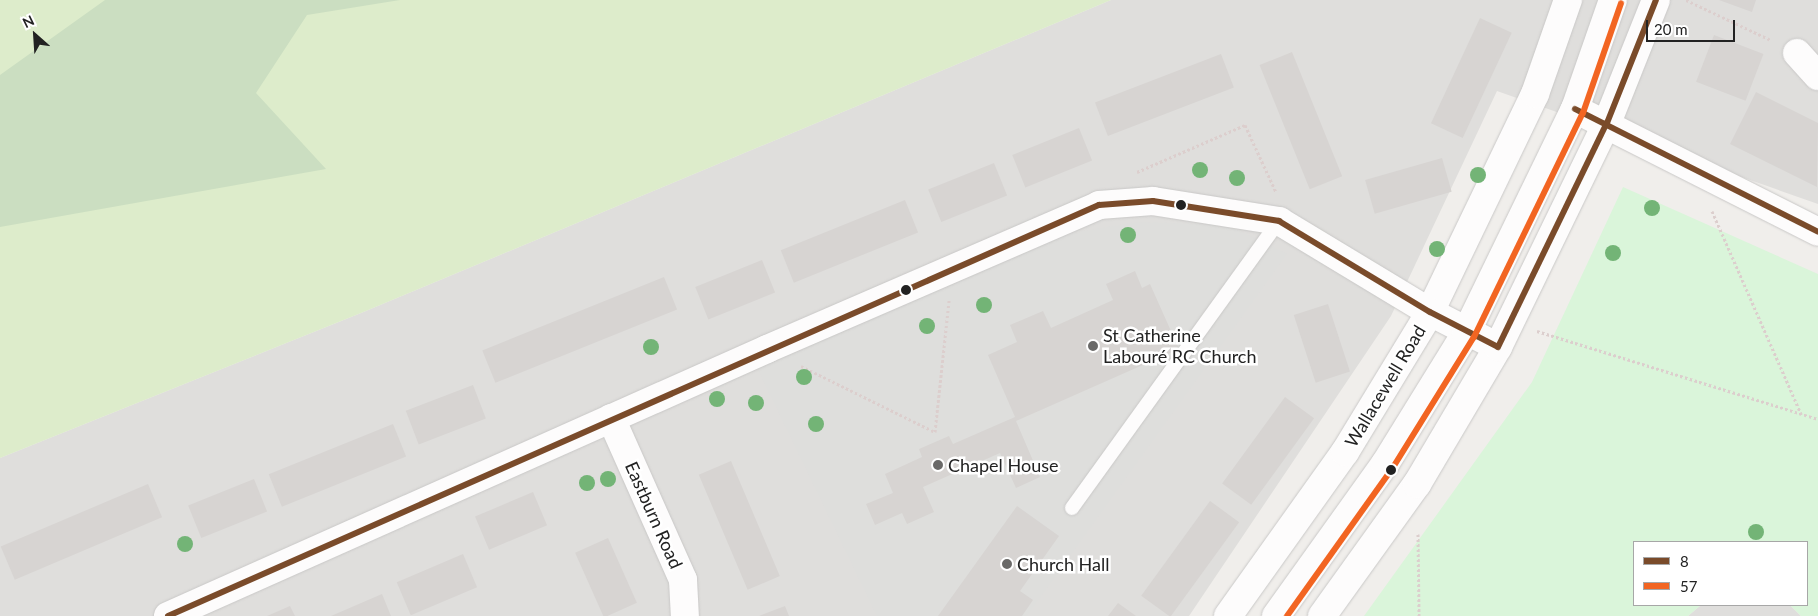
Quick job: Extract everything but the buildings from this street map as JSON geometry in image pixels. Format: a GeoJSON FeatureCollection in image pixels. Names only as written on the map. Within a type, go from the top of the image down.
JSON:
{"type":"FeatureCollection","features":[{"type":"Feature","properties":{"kind":"street","name":"Wallacewell Road"},"geometry":{"type":"LineString","coordinates":[[1228,616],[1345,452],[1430,312],[1535,94],[1568,0]]}},
{"type":"Feature","properties":{"kind":"street"},"geometry":{"type":"LineString","coordinates":[[1276,616],[1385,464],[1466,333],[1575,109],[1613,0]]}},
{"type":"Feature","properties":{"kind":"street"},"geometry":{"type":"LineString","coordinates":[[1322,616],[1418,484],[1498,347],[1608,123],[1656,0]]}},
{"type":"Feature","properties":{"kind":"street"},"geometry":{"type":"LineString","coordinates":[[1797,53],[1818,76]]}},
{"type":"Feature","properties":{"kind":"street"},"geometry":{"type":"LineString","coordinates":[[1575,109],[1608,123],[1694,171],[1816,226]]}},
{"type":"Feature","properties":{"kind":"street"},"geometry":{"type":"LineString","coordinates":[[168,616],[767,349],[1099,205],[1153,201],[1279,221],[1466,333],[1498,347]]}},
{"type":"Feature","properties":{"kind":"street","name":"Eastburn Road"},"geometry":{"type":"LineString","coordinates":[[612,418],[683,580],[685,616]]}},
{"type":"Feature","properties":{"kind":"lane"},"geometry":{"type":"LineString","coordinates":[[1072,508],[1279,221]]}},
{"type":"Feature","properties":{"kind":"path"},"geometry":{"type":"LineString","coordinates":[[1686,0],[1797,53]]}},
{"type":"Feature","properties":{"kind":"path"},"geometry":{"type":"LineString","coordinates":[[1133,174],[1245,125],[1281,202],[1279,221]]}},
{"type":"Feature","properties":{"kind":"path"},"geometry":{"type":"LineString","coordinates":[[1694,171],[1802,414]]}},
{"type":"Feature","properties":{"kind":"path"},"geometry":{"type":"LineString","coordinates":[[767,349],[935,432],[953,268]]}},
{"type":"Feature","properties":{"kind":"path"},"geometry":{"type":"LineString","coordinates":[[1510,322],[1818,419]]}},
{"type":"Feature","properties":{"kind":"path"},"geometry":{"type":"LineString","coordinates":[[1418,531],[1419,616]]}},
{"type":"Feature","properties":{"kind":"shaded area"},"geometry":{"type":"Polygon","coordinates":[[[1111,0],[1818,0],[1818,204],[1497,91],[1391,316],[1189,616],[0,616],[0,458],[361,313],[1111,0]]]}},
{"type":"Feature","properties":{"kind":"shaded area"},"geometry":{"type":"Polygon","coordinates":[[[1137,222],[1228,225],[1287,254],[1027,616],[877,616],[757,368],[1061,235],[1137,222]]]}},
{"type":"Feature","properties":{"kind":"shaded area"},"geometry":{"type":"Polygon","coordinates":[[[1700,606],[1791,606],[1801,616],[1688,616],[1700,606]]]}},
{"type":"Feature","properties":{"kind":"green space"},"geometry":{"type":"Polygon","coordinates":[[[0,0],[1111,0],[361,313],[0,458],[0,0]]]}},
{"type":"Feature","properties":{"kind":"green space"},"geometry":{"type":"Polygon","coordinates":[[[105,0],[400,0],[307,15],[256,93],[326,169],[0,227],[0,75],[105,0]]]}},
{"type":"Feature","properties":{"kind":"green space"},"geometry":{"type":"Polygon","coordinates":[[[1623,187],[1818,274],[1818,616],[1801,616],[1791,606],[1808,606],[1808,541],[1633,541],[1633,606],[1700,606],[1688,616],[1364,616],[1532,382],[1623,187]]]}},
{"type":"Feature","properties":{"kind":"transit line","name":"8"},"geometry":{"type":"LineString","coordinates":[[168,616],[1099,205],[1153,201],[1279,221],[1430,312],[1498,347],[1607,123],[1656,0]]}},
{"type":"Feature","properties":{"kind":"transit line","name":"57"},"geometry":{"type":"LineString","coordinates":[[1287,616],[1392,469],[1474,337],[1583,113],[1621,3]]}},
{"type":"Feature","properties":{"kind":"transit line","name":"8"},"geometry":{"type":"LineString","coordinates":[[1575,109],[1818,232]]}},
{"type":"Feature","properties":{"kind":"place","name":"St Catherine Labouré RC Church"},"geometry":{"type":"Point","coordinates":[1093,346]}},
{"type":"Feature","properties":{"kind":"place","name":"Chapel House"},"geometry":{"type":"Point","coordinates":[938,465]}},
{"type":"Feature","properties":{"kind":"place","name":"Church Hall"},"geometry":{"type":"Point","coordinates":[1007,564]}}]}
